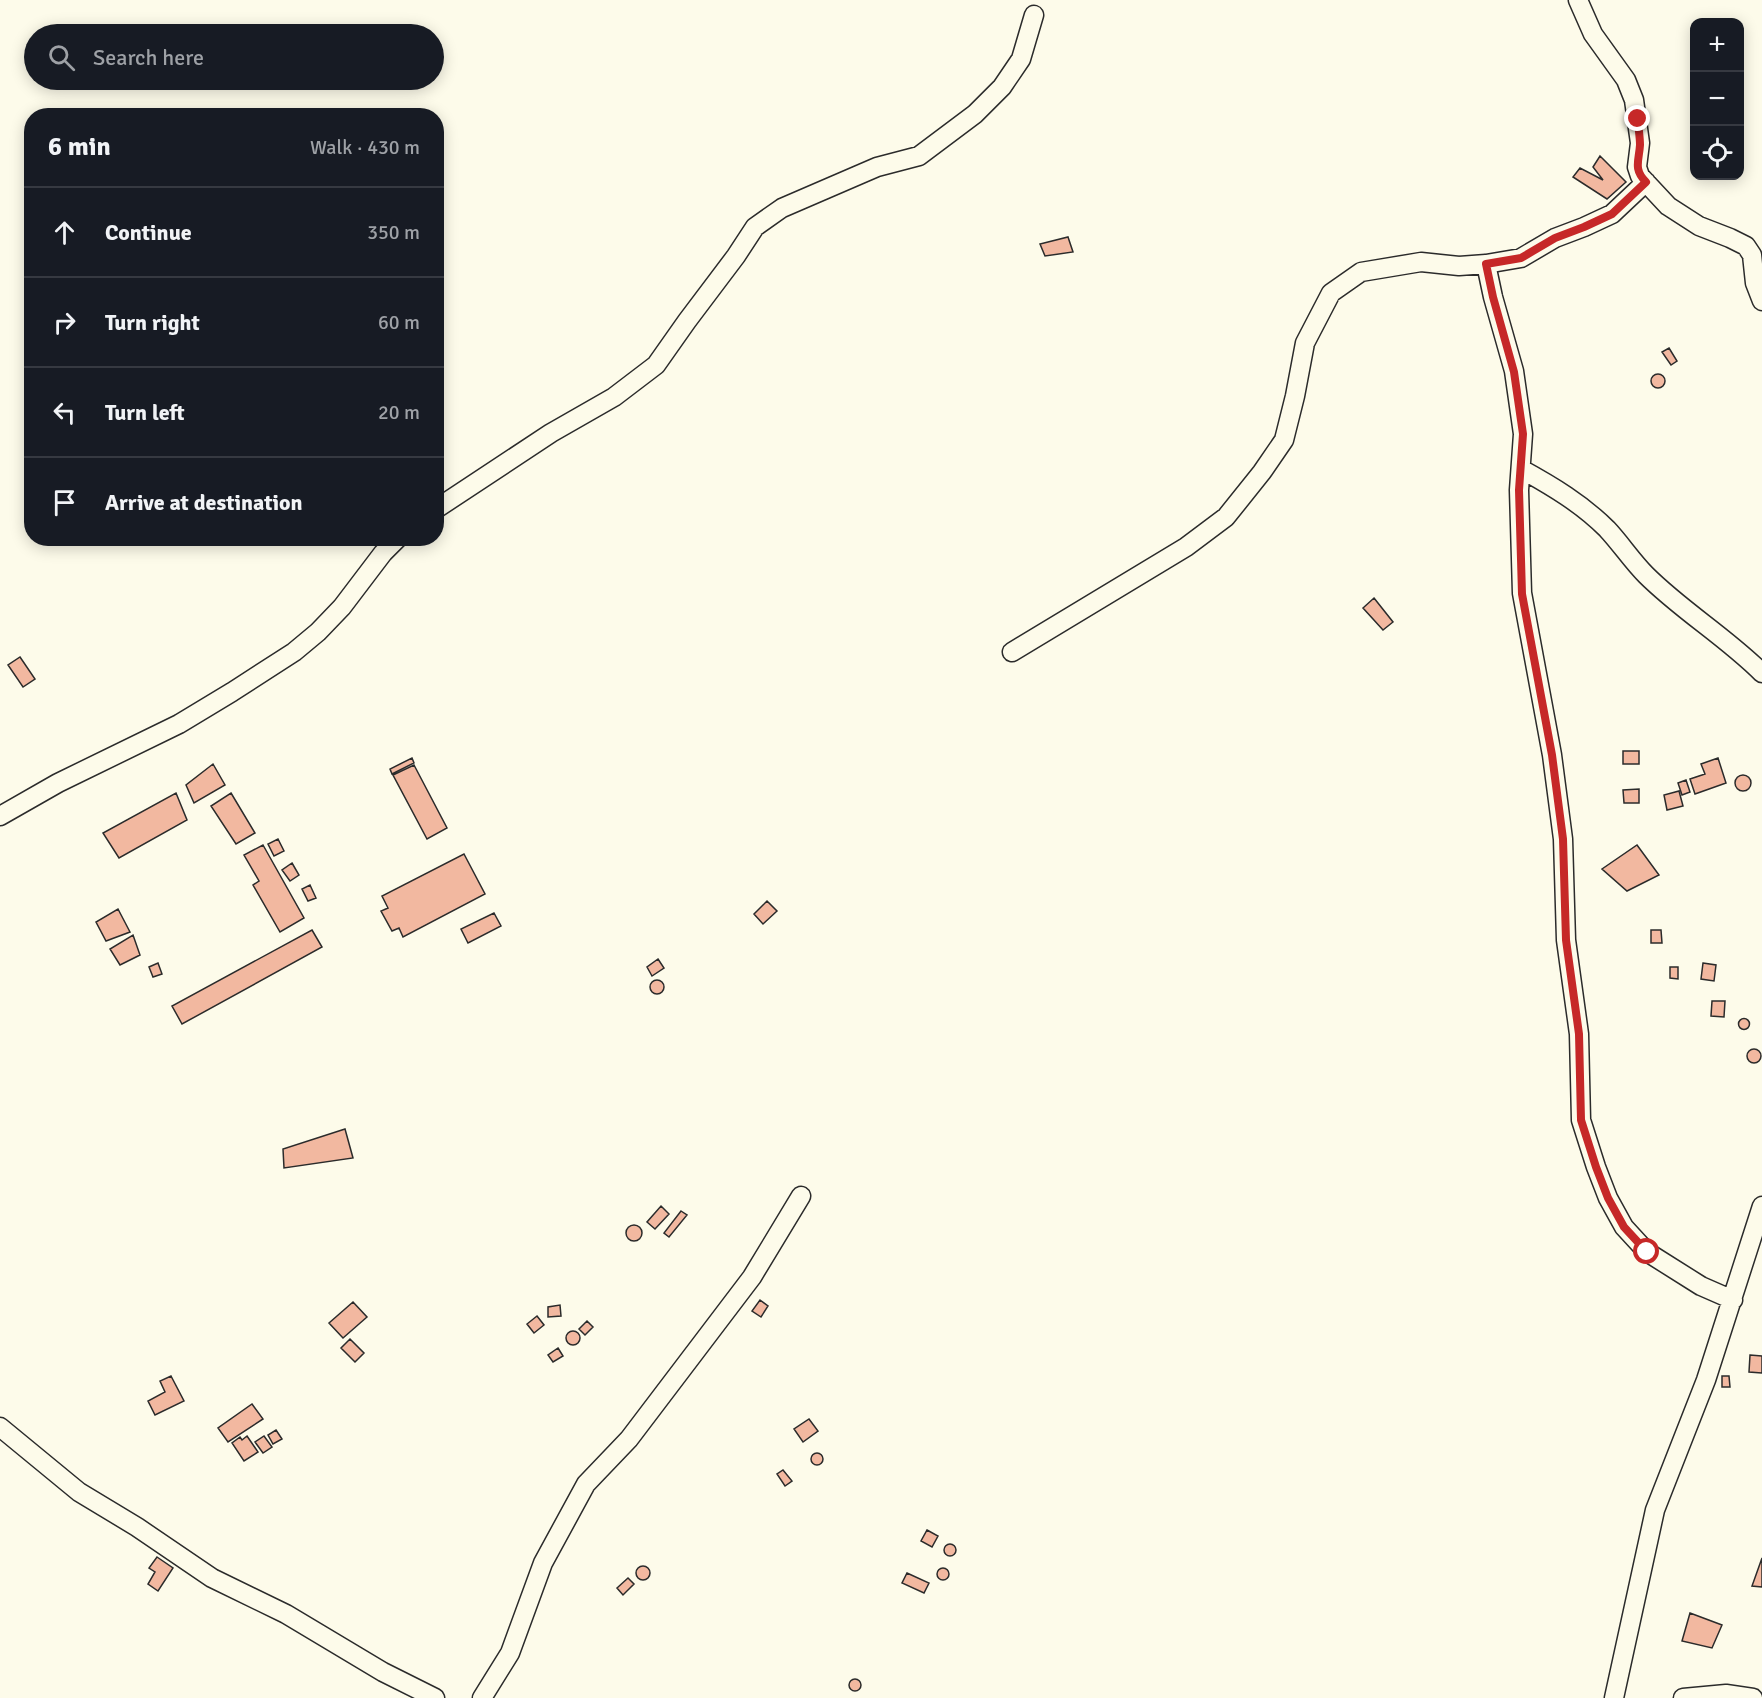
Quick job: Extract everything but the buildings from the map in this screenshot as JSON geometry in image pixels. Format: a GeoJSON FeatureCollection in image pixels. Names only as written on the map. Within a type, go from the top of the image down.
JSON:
{"type":"FeatureCollection","features":[{"type":"Feature","properties":{"kind":"street"},"geometry":{"type":"LineString","coordinates":[[1578,0],[1593,34],[1626,80],[1634,100],[1640,143],[1637,167],[1640,176],[1668,206],[1700,226],[1746,246],[1752,255],[1755,283],[1762,301]]}},
{"type":"Feature","properties":{"kind":"street"},"geometry":{"type":"LineString","coordinates":[[444,504],[551,433],[614,397],[656,366],[755,227],[782,208],[877,167],[919,156],[975,114],[1002,87],[1021,59],[1034,15]]}},
{"type":"Feature","properties":{"kind":"street"},"geometry":{"type":"LineString","coordinates":[[1012,652],[1186,547],[1226,517],[1284,440],[1305,343],[1330,293],[1361,272],[1421,262],[1459,266],[1521,258],[1555,238],[1612,214],[1646,182]]}},
{"type":"Feature","properties":{"kind":"street"},"geometry":{"type":"LineString","coordinates":[[1486,264],[1514,372],[1523,434],[1519,490],[1522,594],[1552,755],[1563,839],[1566,940],[1579,1034],[1581,1120],[1608,1198],[1624,1227],[1647,1252],[1701,1286],[1733,1299]]}},
{"type":"Feature","properties":{"kind":"street"},"geometry":{"type":"LineString","coordinates":[[1521,469],[1565,494],[1606,529],[1646,575],[1712,632],[1743,654],[1762,673]]}},
{"type":"Feature","properties":{"kind":"street"},"geometry":{"type":"LineString","coordinates":[[0,816],[58,783],[180,724],[294,652],[318,632],[342,607],[390,546]]}},
{"type":"Feature","properties":{"kind":"street"},"geometry":{"type":"LineString","coordinates":[[482,1698],[510,1653],[543,1563],[586,1484],[629,1439],[752,1277],[801,1196]]}},
{"type":"Feature","properties":{"kind":"street"},"geometry":{"type":"LineString","coordinates":[[1614,1698],[1655,1510],[1706,1380],[1762,1206]]}},
{"type":"Feature","properties":{"kind":"street"},"geometry":{"type":"LineString","coordinates":[[0,1427],[79,1492],[137,1527],[212,1578],[286,1614],[383,1672],[435,1698]]}},
{"type":"Feature","properties":{"kind":"street"},"geometry":{"type":"LineString","coordinates":[[1683,1698],[1726,1694],[1753,1698]]}},
{"type":"Feature","properties":{"kind":"route"},"geometry":{"type":"LineString","coordinates":[[1638,119],[1640,143],[1637,167],[1640,176],[1646,182],[1612,214],[1555,238],[1521,258],[1486,264],[1514,372],[1523,434],[1519,490],[1522,594],[1552,755],[1563,839],[1566,940],[1579,1034],[1581,1120],[1608,1198],[1624,1227],[1647,1252]]}}]}
